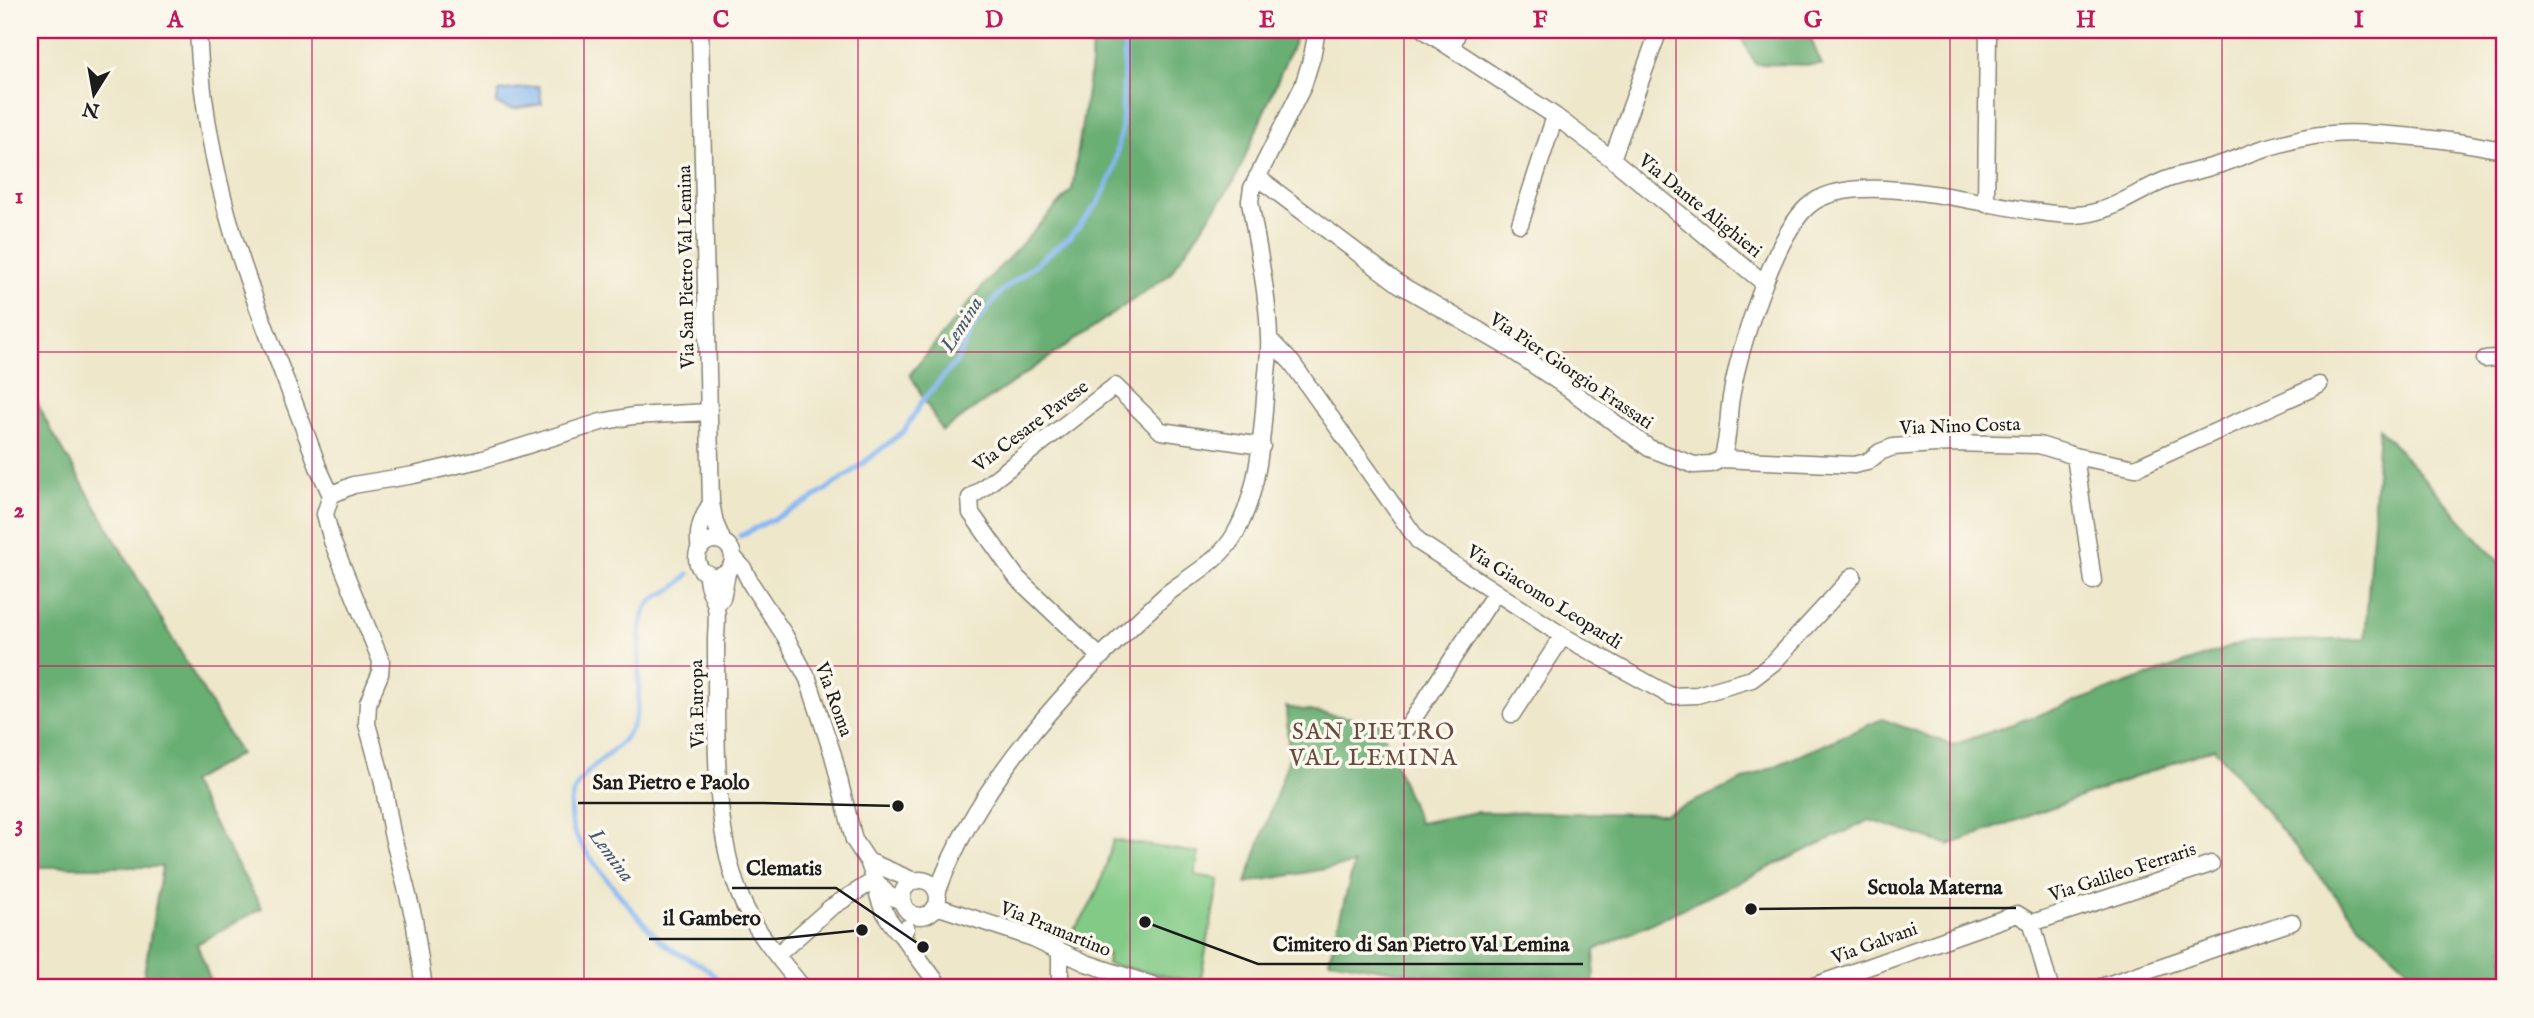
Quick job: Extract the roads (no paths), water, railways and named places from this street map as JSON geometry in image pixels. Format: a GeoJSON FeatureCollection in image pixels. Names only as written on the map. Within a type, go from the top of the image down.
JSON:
{"type":"FeatureCollection","features":[{"type":"Feature","properties":{"kind":"street"},"geometry":{"type":"LineString","coordinates":[[198,30],[199,61],[209,122],[231,226],[244,270],[331,495],[325,514],[332,541],[381,661],[380,674],[368,703],[367,724],[414,919],[424,988]]}},
{"type":"Feature","properties":{"kind":"street","name":"Via San Pietro Val Lemina"},"geometry":{"type":"LineString","coordinates":[[700,30],[711,503],[723,542]]}},
{"type":"Feature","properties":{"kind":"street"},"geometry":{"type":"LineString","coordinates":[[777,955],[830,908],[875,880],[888,895],[908,908],[929,914],[937,899],[948,863],[1024,744],[1099,656],[1167,594],[1217,557],[1234,536],[1246,510],[1262,446],[1269,339],[1266,300],[1250,201],[1257,177],[1303,86],[1317,30]]}},
{"type":"Feature","properties":{"kind":"street","name":"Via Dante Alighieri"},"geometry":{"type":"LineString","coordinates":[[1424,30],[1555,116],[1764,283]]}},
{"type":"Feature","properties":{"kind":"street"},"geometry":{"type":"LineString","coordinates":[[1452,48],[1458,30]]}},
{"type":"Feature","properties":{"kind":"street","name":"Via Dante Alighieri"},"geometry":{"type":"LineString","coordinates":[[1612,159],[1660,30]]}},
{"type":"Feature","properties":{"kind":"street"},"geometry":{"type":"LineString","coordinates":[[1986,204],[1988,30]]}},
{"type":"Feature","properties":{"kind":"street"},"geometry":{"type":"LineString","coordinates":[[1520,225],[1555,116]]}},
{"type":"Feature","properties":{"kind":"street"},"geometry":{"type":"LineString","coordinates":[[1723,459],[1728,444],[1734,378],[1764,283],[1795,220],[1809,205],[1835,191],[1873,188],[1918,192],[2046,214],[2079,215],[2109,209],[2167,180],[2223,164],[2265,148],[2328,134],[2352,133],[2504,149]]}},
{"type":"Feature","properties":{"kind":"street","name":"Via Pier Giorgio Frassati"},"geometry":{"type":"LineString","coordinates":[[1257,177],[1398,284],[1516,353],[1649,448],[1694,465],[1711,464],[1723,459]]}},
{"type":"Feature","properties":{"kind":"street","name":"Via Giacomo Leopardi"},"geometry":{"type":"LineString","coordinates":[[1269,339],[1292,363],[1419,542],[1563,636],[1671,696],[1697,695],[1752,679],[1773,663],[1853,576]]}},
{"type":"Feature","properties":{"kind":"street"},"geometry":{"type":"LineString","coordinates":[[2485,359],[2504,357]]}},
{"type":"Feature","properties":{"kind":"street","name":"Via Nino Costa"},"geometry":{"type":"LineString","coordinates":[[1723,459],[1854,465],[1867,462],[1880,452],[1894,447],[1949,443],[2039,445],[2075,456],[2135,468],[2319,385]]}},
{"type":"Feature","properties":{"kind":"street","name":"Via Cesare Pavese"},"geometry":{"type":"LineString","coordinates":[[1099,656],[1017,578],[971,513],[970,498],[1115,386],[1161,431],[1262,446]]}},
{"type":"Feature","properties":{"kind":"street"},"geometry":{"type":"LineString","coordinates":[[331,495],[352,485],[414,475],[483,459],[601,422],[643,415],[709,412]]}},
{"type":"Feature","properties":{"kind":"street"},"geometry":{"type":"LineString","coordinates":[[2075,456],[2093,581]]}},
{"type":"Feature","properties":{"kind":"street","name":"Via San Pietro Val Lemina"},"geometry":{"type":"LineString","coordinates":[[700,548],[698,538],[701,522],[711,503]]}},
{"type":"Feature","properties":{"kind":"street"},"geometry":{"type":"LineString","coordinates":[[706,542],[723,542],[732,550],[730,567],[720,576],[707,573],[697,560],[700,548],[706,542]]}},
{"type":"Feature","properties":{"kind":"street","name":"Via Roma"},"geometry":{"type":"LineString","coordinates":[[730,567],[743,581],[751,584],[785,636],[808,679],[833,755],[854,840],[868,861],[879,903],[892,926],[906,942]]}},
{"type":"Feature","properties":{"kind":"street","name":"Via Europa"},"geometry":{"type":"LineString","coordinates":[[716,606],[722,598],[730,567]]}},
{"type":"Feature","properties":{"kind":"street","name":"Via Europa"},"geometry":{"type":"LineString","coordinates":[[707,573],[706,584],[716,606],[717,724],[722,824],[726,850],[733,878],[745,906],[758,929],[803,988]]}},
{"type":"Feature","properties":{"kind":"street"},"geometry":{"type":"LineString","coordinates":[[1406,730],[1496,592]]}},
{"type":"Feature","properties":{"kind":"street"},"geometry":{"type":"LineString","coordinates":[[1512,715],[1563,636]]}},
{"type":"Feature","properties":{"kind":"street"},"geometry":{"type":"LineString","coordinates":[[868,861],[934,886],[937,899]]}},
{"type":"Feature","properties":{"kind":"street"},"geometry":{"type":"LineString","coordinates":[[941,988],[906,942],[908,908],[904,891],[948,863]]}},
{"type":"Feature","properties":{"kind":"street","name":"Via Galileo Ferraris"},"geometry":{"type":"LineString","coordinates":[[2050,988],[2032,923],[2211,864]]}},
{"type":"Feature","properties":{"kind":"street","name":"Via Pramartino"},"geometry":{"type":"LineString","coordinates":[[937,899],[1121,976],[1161,988]]}},
{"type":"Feature","properties":{"kind":"street","name":"Via Galvani"},"geometry":{"type":"LineString","coordinates":[[1808,988],[2017,914],[2032,923]]}},
{"type":"Feature","properties":{"kind":"street"},"geometry":{"type":"LineString","coordinates":[[2098,988],[2292,922]]}},
{"type":"Feature","properties":{"kind":"street"},"geometry":{"type":"LineString","coordinates":[[1060,951],[1060,988]]}},
{"type":"Feature","properties":{"kind":"water"},"geometry":{"type":"Polygon","coordinates":[[[539,86],[542,104],[512,109],[496,104],[499,91],[539,86]]]}},
{"type":"Feature","properties":{"kind":"waterway","name":"Lemina"},"geometry":{"type":"LineString","coordinates":[[740,536],[809,501],[904,431],[923,400],[956,362],[976,323],[1002,291],[1071,236],[1099,202],[1113,173],[1122,126],[1125,30]]}},
{"type":"Feature","properties":{"kind":"waterway","name":"Lemina"},"geometry":{"type":"LineString","coordinates":[[689,574],[674,588],[653,600],[645,611],[641,624],[636,716],[625,738],[582,778],[571,803],[571,819],[573,829],[588,854],[645,924],[666,945],[703,966],[726,988]]}},
{"type":"Feature","properties":{"kind":"place","name":"San Pietro e Paolo"},"geometry":{"type":"Point","coordinates":[898,806]}},
{"type":"Feature","properties":{"kind":"place","name":"Scuola Materna"},"geometry":{"type":"Point","coordinates":[1751,909]}},
{"type":"Feature","properties":{"kind":"place","name":"Cimitero di San Pietro Val Lemina"},"geometry":{"type":"Point","coordinates":[1145,922]}},
{"type":"Feature","properties":{"kind":"place","name":"il Gambero"},"geometry":{"type":"Point","coordinates":[862,930]}},
{"type":"Feature","properties":{"kind":"place","name":"Clematis"},"geometry":{"type":"Point","coordinates":[923,947]}},
{"type":"Feature","properties":{"kind":"district","name":"SAN PIETRO VAL LEMINA"},"geometry":{"type":"Point","coordinates":[1374,744]}}]}
